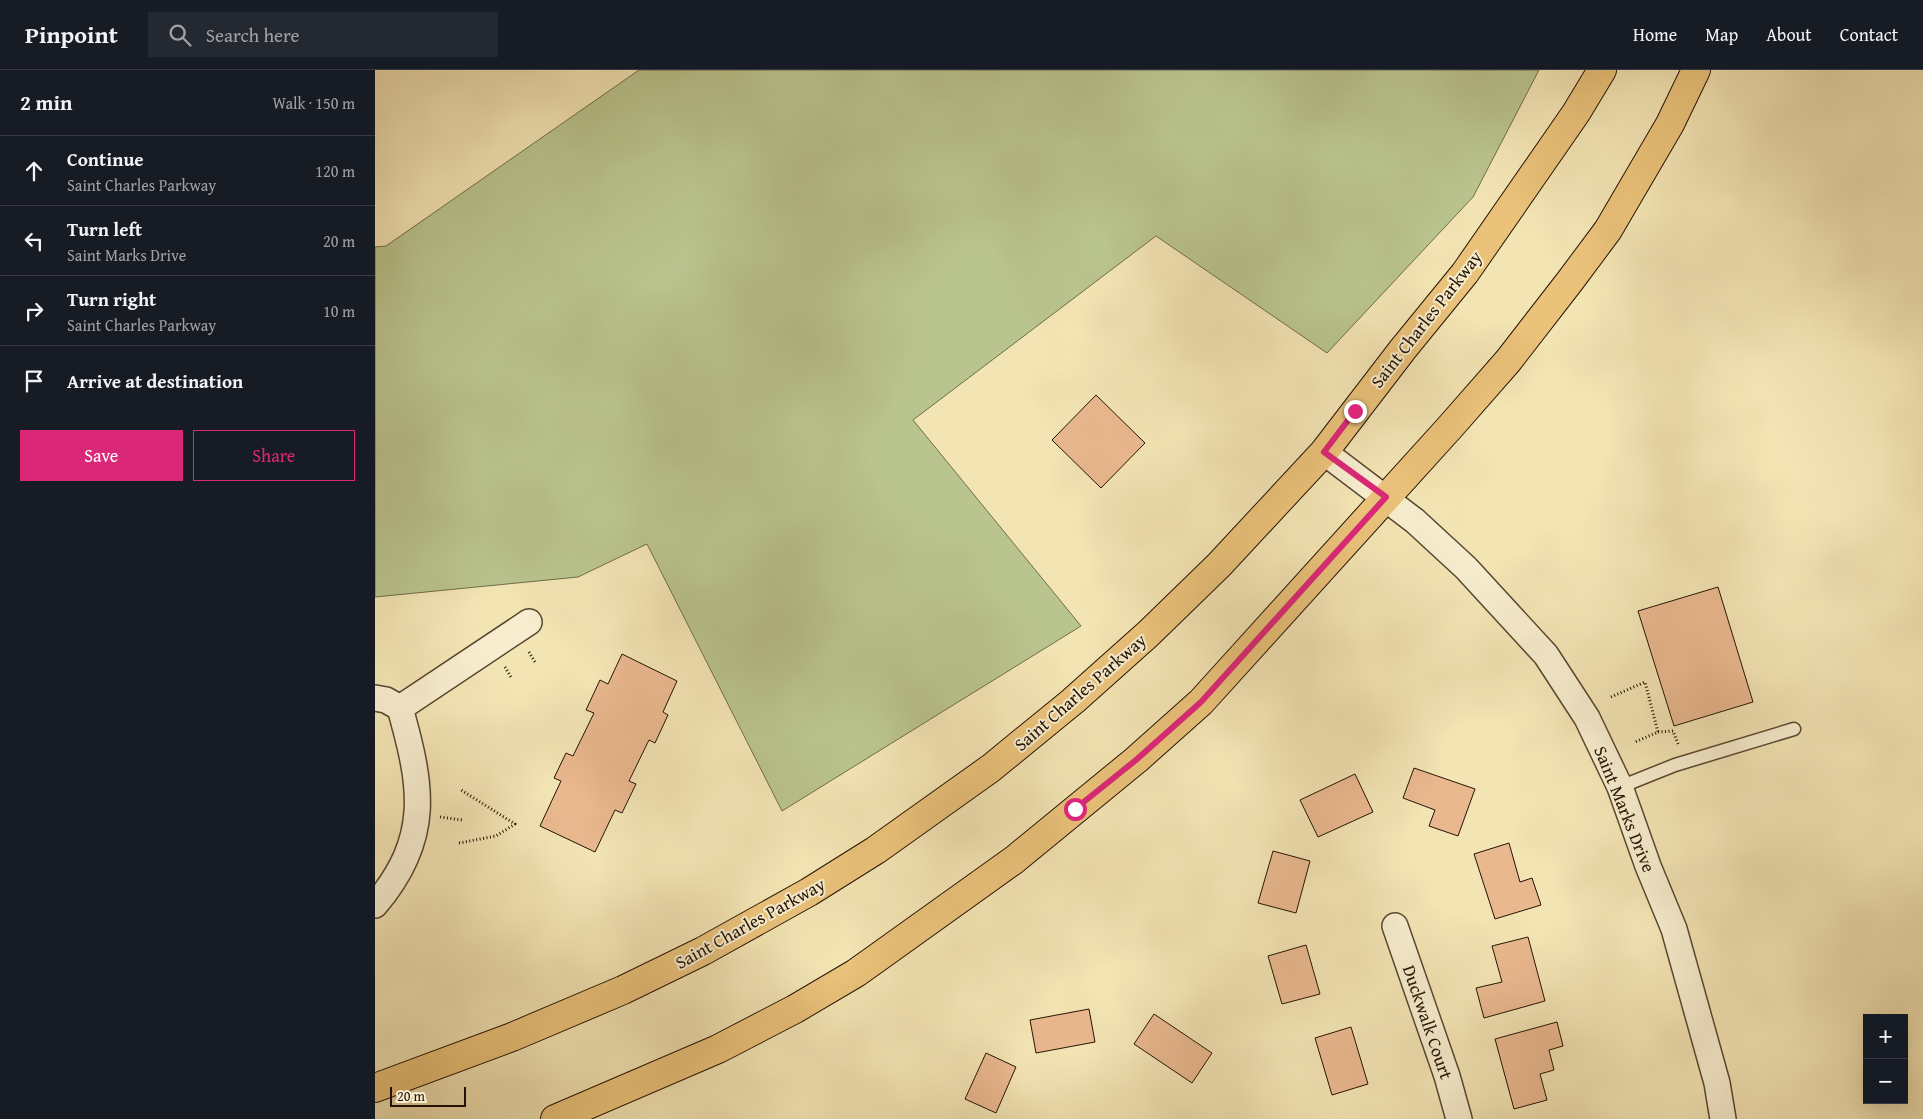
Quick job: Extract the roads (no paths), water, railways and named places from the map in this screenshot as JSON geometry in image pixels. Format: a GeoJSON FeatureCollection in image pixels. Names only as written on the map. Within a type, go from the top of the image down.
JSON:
{"type":"FeatureCollection","features":[{"type":"Feature","properties":{"kind":"main road","name":"Saint Charles Parkway"},"geometry":{"type":"LineString","coordinates":[[375,1088],[512,1037],[641,981],[703,951],[809,892],[876,850],[991,768],[1073,701],[1148,634],[1219,565],[1324,452],[1403,349],[1465,273],[1576,113],[1602,70]]}},
{"type":"Feature","properties":{"kind":"main road"},"geometry":{"type":"LineString","coordinates":[[555,1119],[718,1049],[795,1009],[856,973],[1014,860],[1136,760],[1201,702],[1507,361],[1608,230],[1670,124],[1696,70]]}},
{"type":"Feature","properties":{"kind":"street","name":"Saint Marks Drive"},"geometry":{"type":"LineString","coordinates":[[1324,452],[1386,497],[1466,568],[1546,655],[1587,718],[1620,788],[1648,866],[1674,928],[1717,1083],[1723,1119]]}},
{"type":"Feature","properties":{"kind":"street"},"geometry":{"type":"LineString","coordinates":[[400,708],[529,622]]}},
{"type":"Feature","properties":{"kind":"street"},"geometry":{"type":"LineString","coordinates":[[375,698],[386,700],[400,708],[413,754],[418,801],[416,824],[407,856],[384,894],[375,905]]}},
{"type":"Feature","properties":{"kind":"street","name":"Duckwalk Court"},"geometry":{"type":"LineString","coordinates":[[1395,926],[1447,1076],[1459,1119]]}},
{"type":"Feature","properties":{"kind":"lane"},"geometry":{"type":"LineString","coordinates":[[1620,788],[1675,766],[1794,729]]}}]}
